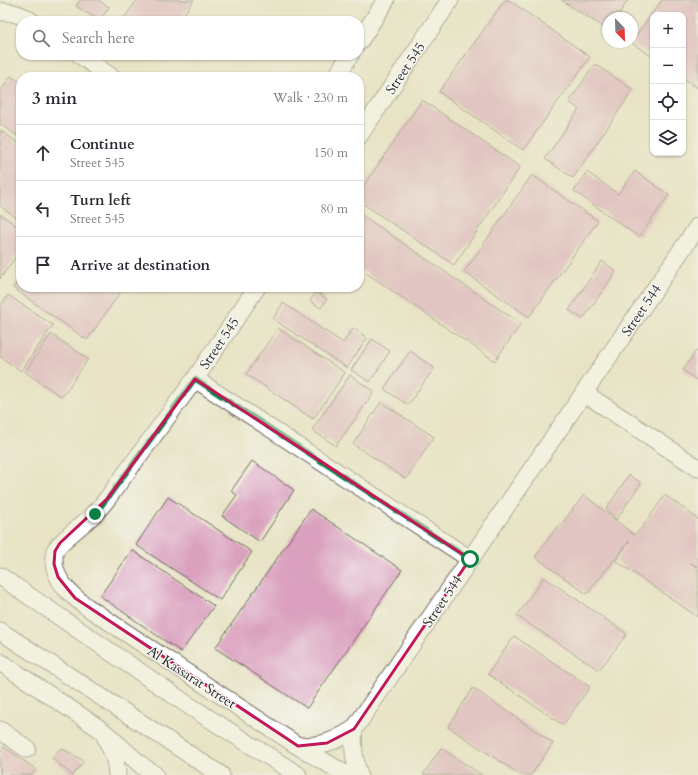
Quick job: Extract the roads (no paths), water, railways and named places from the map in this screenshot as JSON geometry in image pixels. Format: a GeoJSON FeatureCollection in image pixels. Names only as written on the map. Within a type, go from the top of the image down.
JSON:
{"type":"FeatureCollection","features":[{"type":"Feature","properties":{"kind":"street"},"geometry":{"type":"LineString","coordinates":[[15,0],[26,16]]}},
{"type":"Feature","properties":{"kind":"street"},"geometry":{"type":"LineString","coordinates":[[364,34],[386,0]]}},
{"type":"Feature","properties":{"kind":"street","name":"Street 545"},"geometry":{"type":"LineString","coordinates":[[364,129],[450,0]]}},
{"type":"Feature","properties":{"kind":"street"},"geometry":{"type":"LineString","coordinates":[[0,12],[20,16]]}},
{"type":"Feature","properties":{"kind":"street"},"geometry":{"type":"LineString","coordinates":[[87,60],[104,72]]}},
{"type":"Feature","properties":{"kind":"street"},"geometry":{"type":"LineString","coordinates":[[339,72],[347,60]]}},
{"type":"Feature","properties":{"kind":"street","name":"Street 544"},"geometry":{"type":"LineString","coordinates":[[298,746],[313,746],[327,743],[354,729],[698,226]]}},
{"type":"Feature","properties":{"kind":"street","name":"Street 545"},"geometry":{"type":"LineString","coordinates":[[54,564],[55,551],[60,543],[95,514],[107,499],[195,379],[254,292]]}},
{"type":"Feature","properties":{"kind":"street","name":"Street 545"},"geometry":{"type":"LineString","coordinates":[[195,379],[470,559]]}},
{"type":"Feature","properties":{"kind":"street"},"geometry":{"type":"LineString","coordinates":[[584,393],[698,468]]}},
{"type":"Feature","properties":{"kind":"street","name":"Al Kassarat Street"},"geometry":{"type":"LineString","coordinates":[[54,564],[58,577],[66,589],[75,598],[298,746],[347,775]]}},
{"type":"Feature","properties":{"kind":"street","name":"Al Kassarat Street"},"geometry":{"type":"LineString","coordinates":[[0,576],[192,707],[298,775]]}},
{"type":"Feature","properties":{"kind":"street"},"geometry":{"type":"LineString","coordinates":[[0,631],[221,775]]}},
{"type":"Feature","properties":{"kind":"street"},"geometry":{"type":"LineString","coordinates":[[0,662],[103,731],[141,765],[155,775]]}},
{"type":"Feature","properties":{"kind":"street"},"geometry":{"type":"LineString","coordinates":[[354,729],[353,752],[359,775]]}},
{"type":"Feature","properties":{"kind":"street"},"geometry":{"type":"LineString","coordinates":[[0,730],[27,749]]}},
{"type":"Feature","properties":{"kind":"street"},"geometry":{"type":"LineString","coordinates":[[103,731],[112,751],[117,769],[117,775]]}}]}
